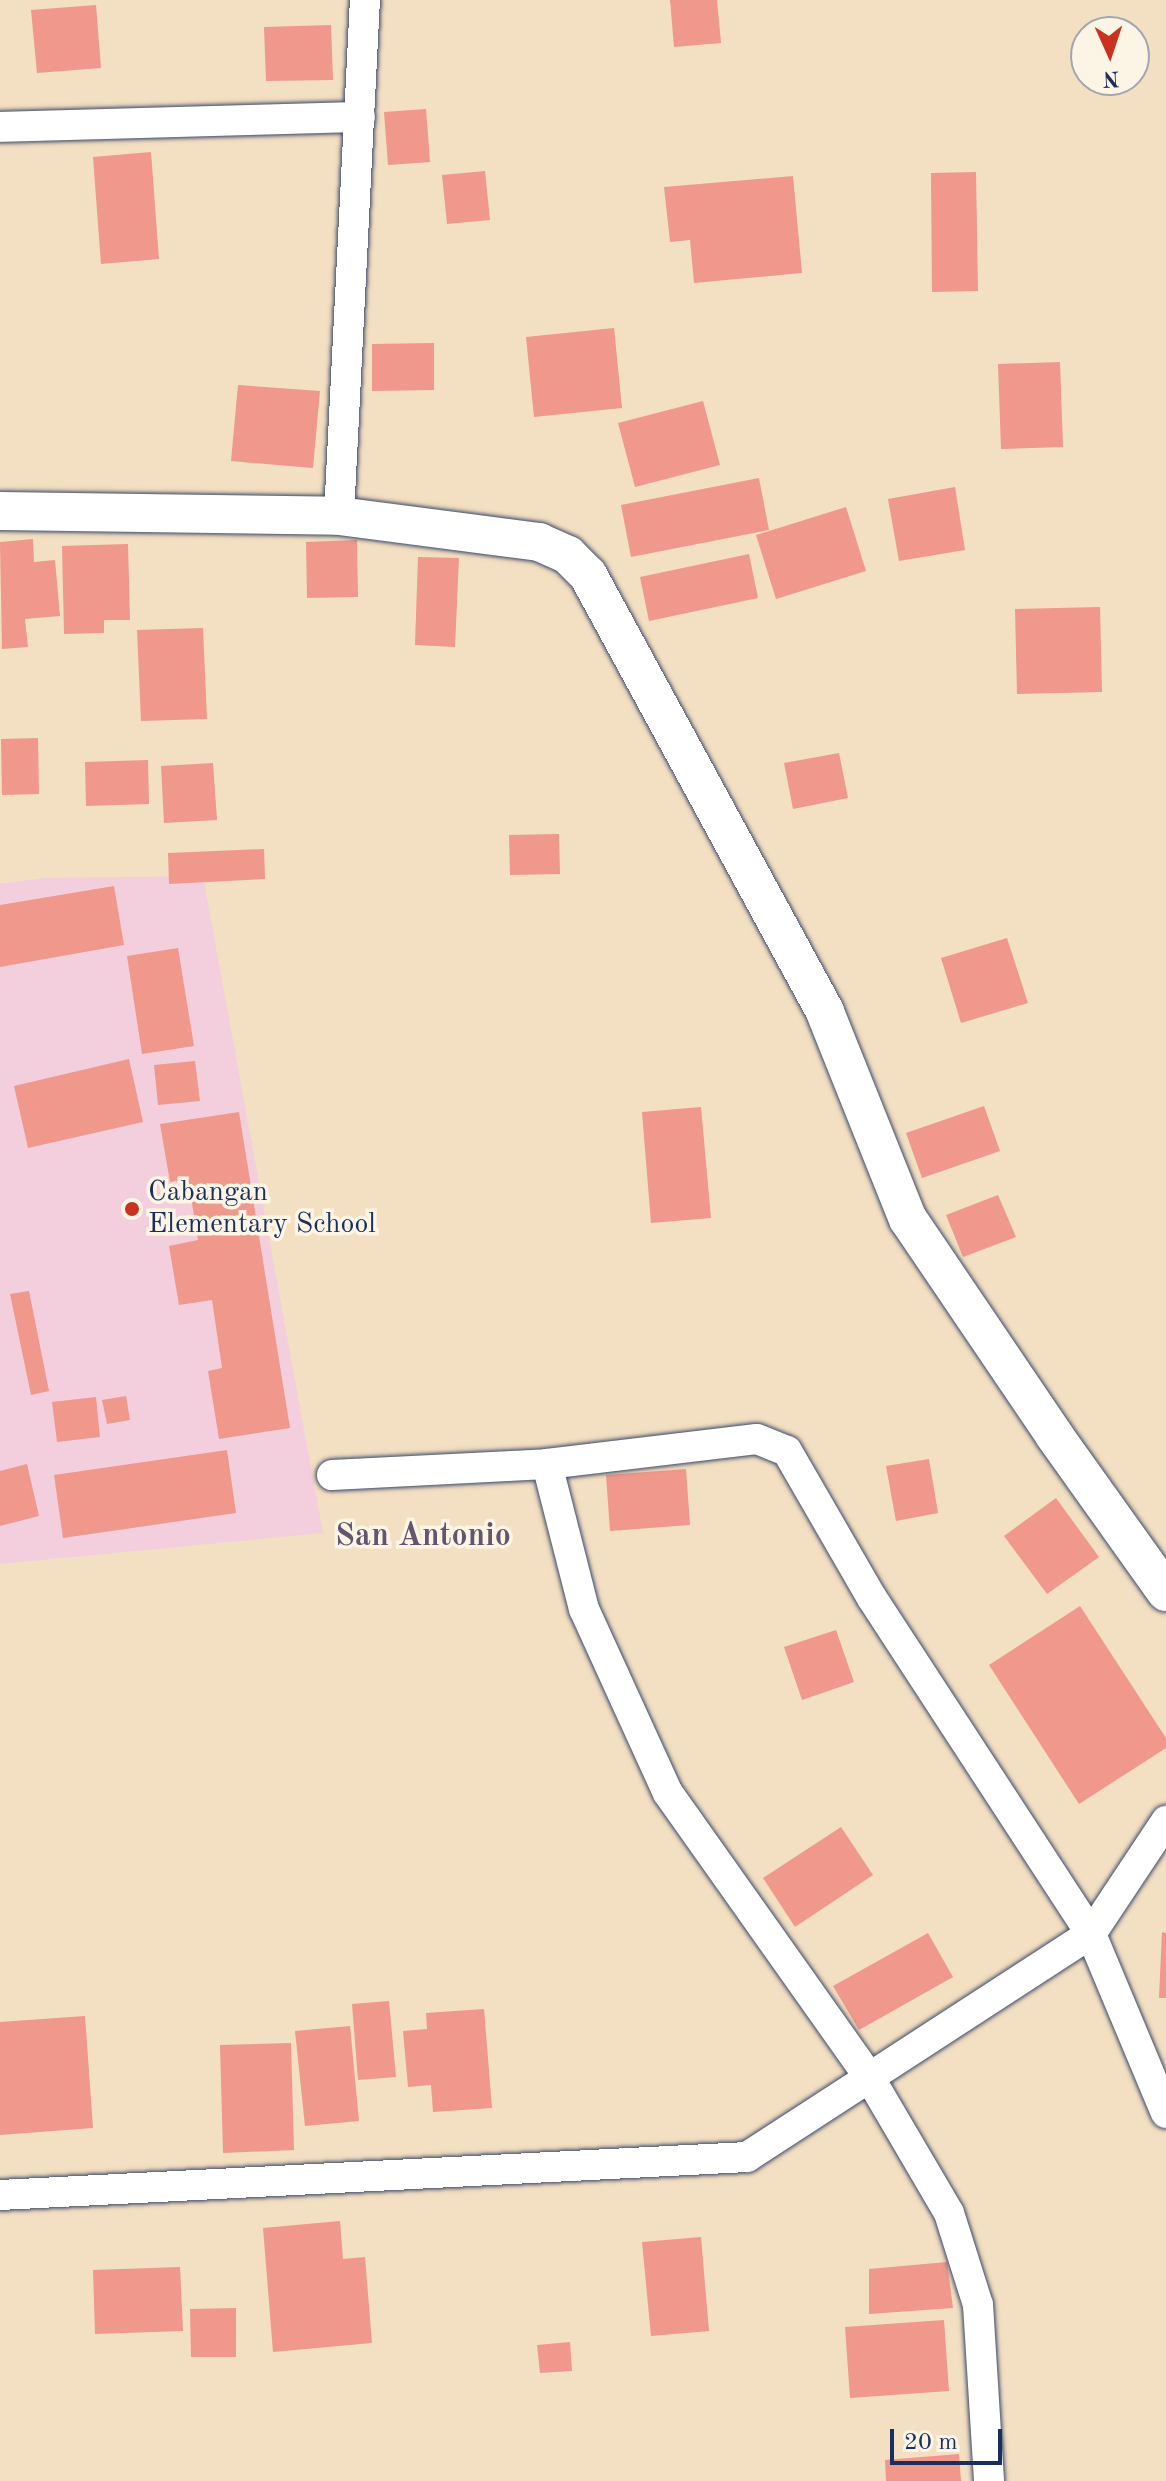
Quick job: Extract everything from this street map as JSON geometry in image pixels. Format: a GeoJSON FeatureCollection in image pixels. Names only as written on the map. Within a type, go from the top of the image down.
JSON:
{"type":"FeatureCollection","features":[{"type":"Feature","properties":{"kind":"street"},"geometry":{"type":"LineString","coordinates":[[339,516],[365,0]]}},
{"type":"Feature","properties":{"kind":"street"},"geometry":{"type":"LineString","coordinates":[[0,127],[360,117]]}},
{"type":"Feature","properties":{"kind":"street"},"geometry":{"type":"LineString","coordinates":[[0,511],[339,516],[539,542],[568,555],[588,575],[825,1012],[908,1219],[1054,1435],[1166,1592]]}},
{"type":"Feature","properties":{"kind":"street"},"geometry":{"type":"LineString","coordinates":[[332,1475],[547,1464],[757,1439],[787,1451],[872,1598],[1091,1934],[1166,2113]]}},
{"type":"Feature","properties":{"kind":"street"},"geometry":{"type":"LineString","coordinates":[[547,1464],[584,1609],[668,1793],[871,2080],[949,2213],[978,2305],[989,2481]]}},
{"type":"Feature","properties":{"kind":"street"},"geometry":{"type":"LineString","coordinates":[[0,2195],[747,2157],[871,2080],[1091,1934],[1166,1821]]}},
{"type":"Feature","properties":{"kind":"shaded area","name":"Cabangan Elementary School"},"geometry":{"type":"Polygon","coordinates":[[[203,876],[323,1533],[0,1564],[0,884],[44,878],[203,876]]]}},
{"type":"Feature","properties":{"kind":"building"},"geometry":{"type":"Polygon","coordinates":[[[670,0],[717,0],[721,43],[674,47],[670,0]]]}},
{"type":"Feature","properties":{"kind":"building"},"geometry":{"type":"Polygon","coordinates":[[[96,5],[101,68],[37,73],[31,10],[96,5]]]}},
{"type":"Feature","properties":{"kind":"building"},"geometry":{"type":"Polygon","coordinates":[[[331,25],[333,80],[266,81],[264,27],[331,25]]]}},
{"type":"Feature","properties":{"kind":"building"},"geometry":{"type":"Polygon","coordinates":[[[426,109],[430,162],[388,165],[384,112],[426,109]]]}},
{"type":"Feature","properties":{"kind":"building"},"geometry":{"type":"Polygon","coordinates":[[[151,152],[159,259],[101,264],[93,157],[151,152]]]}},
{"type":"Feature","properties":{"kind":"building"},"geometry":{"type":"Polygon","coordinates":[[[485,171],[490,220],[447,224],[442,175],[485,171]]]}},
{"type":"Feature","properties":{"kind":"building"},"geometry":{"type":"Polygon","coordinates":[[[976,172],[978,291],[932,292],[931,173],[976,172]]]}},
{"type":"Feature","properties":{"kind":"building"},"geometry":{"type":"Polygon","coordinates":[[[793,176],[802,273],[694,283],[690,240],[670,242],[664,187],[793,176]]]}},
{"type":"Feature","properties":{"kind":"building"},"geometry":{"type":"Polygon","coordinates":[[[614,328],[622,408],[534,417],[526,337],[614,328]]]}},
{"type":"Feature","properties":{"kind":"building"},"geometry":{"type":"Polygon","coordinates":[[[434,343],[434,390],[372,391],[372,344],[434,343]]]}},
{"type":"Feature","properties":{"kind":"building"},"geometry":{"type":"Polygon","coordinates":[[[1060,362],[1063,447],[1001,449],[998,364],[1060,362]]]}},
{"type":"Feature","properties":{"kind":"building"},"geometry":{"type":"Polygon","coordinates":[[[238,385],[320,391],[313,468],[231,461],[238,385]]]}},
{"type":"Feature","properties":{"kind":"building"},"geometry":{"type":"Polygon","coordinates":[[[703,401],[720,465],[635,487],[618,423],[703,401]]]}},
{"type":"Feature","properties":{"kind":"building"},"geometry":{"type":"Polygon","coordinates":[[[759,478],[769,530],[631,557],[621,505],[759,478]]]}},
{"type":"Feature","properties":{"kind":"building"},"geometry":{"type":"Polygon","coordinates":[[[955,487],[965,550],[899,561],[888,499],[955,487]]]}},
{"type":"Feature","properties":{"kind":"building"},"geometry":{"type":"Polygon","coordinates":[[[846,507],[866,571],[776,599],[756,535],[846,507]]]}},
{"type":"Feature","properties":{"kind":"building"},"geometry":{"type":"Polygon","coordinates":[[[33,539],[34,562],[55,560],[60,616],[25,619],[28,647],[2,649],[0,542],[33,539]]]}},
{"type":"Feature","properties":{"kind":"building"},"geometry":{"type":"Polygon","coordinates":[[[357,540],[358,597],[307,598],[306,542],[357,540]]]}},
{"type":"Feature","properties":{"kind":"building"},"geometry":{"type":"Polygon","coordinates":[[[128,544],[130,620],[104,620],[104,633],[64,634],[62,546],[128,544]]]}},
{"type":"Feature","properties":{"kind":"building"},"geometry":{"type":"Polygon","coordinates":[[[749,554],[758,598],[649,621],[640,577],[749,554]]]}},
{"type":"Feature","properties":{"kind":"building"},"geometry":{"type":"Polygon","coordinates":[[[418,557],[459,558],[455,647],[415,645],[418,557]]]}},
{"type":"Feature","properties":{"kind":"building"},"geometry":{"type":"Polygon","coordinates":[[[1100,607],[1102,692],[1017,694],[1015,609],[1100,607]]]}},
{"type":"Feature","properties":{"kind":"building"},"geometry":{"type":"Polygon","coordinates":[[[203,628],[207,719],[141,721],[137,630],[203,628]]]}},
{"type":"Feature","properties":{"kind":"building"},"geometry":{"type":"Polygon","coordinates":[[[38,738],[39,794],[2,795],[1,739],[38,738]]]}},
{"type":"Feature","properties":{"kind":"building"},"geometry":{"type":"Polygon","coordinates":[[[839,753],[848,798],[793,809],[784,763],[839,753]]]}},
{"type":"Feature","properties":{"kind":"building"},"geometry":{"type":"Polygon","coordinates":[[[148,760],[149,804],[86,806],[85,762],[148,760]]]}},
{"type":"Feature","properties":{"kind":"building"},"geometry":{"type":"Polygon","coordinates":[[[213,763],[217,820],[164,823],[161,766],[213,763]]]}},
{"type":"Feature","properties":{"kind":"building"},"geometry":{"type":"Polygon","coordinates":[[[559,834],[560,874],[510,875],[509,835],[559,834]]]}},
{"type":"Feature","properties":{"kind":"building"},"geometry":{"type":"Polygon","coordinates":[[[264,849],[265,879],[169,884],[168,853],[264,849]]]}},
{"type":"Feature","properties":{"kind":"building"},"geometry":{"type":"Polygon","coordinates":[[[114,886],[124,945],[0,967],[0,905],[114,886]]]}},
{"type":"Feature","properties":{"kind":"building"},"geometry":{"type":"Polygon","coordinates":[[[1007,938],[1028,1003],[961,1023],[941,958],[1007,938]]]}},
{"type":"Feature","properties":{"kind":"building"},"geometry":{"type":"Polygon","coordinates":[[[178,948],[194,1046],[142,1054],[127,956],[178,948]]]}},
{"type":"Feature","properties":{"kind":"building"},"geometry":{"type":"Polygon","coordinates":[[[129,1059],[143,1122],[28,1148],[14,1086],[129,1059]]]}},
{"type":"Feature","properties":{"kind":"building"},"geometry":{"type":"Polygon","coordinates":[[[195,1061],[200,1101],[158,1105],[154,1065],[195,1061]]]}},
{"type":"Feature","properties":{"kind":"building"},"geometry":{"type":"Polygon","coordinates":[[[984,1106],[1000,1151],[922,1178],[906,1133],[984,1106]]]}},
{"type":"Feature","properties":{"kind":"building"},"geometry":{"type":"Polygon","coordinates":[[[701,1107],[711,1218],[651,1223],[642,1112],[701,1107]]]}},
{"type":"Feature","properties":{"kind":"building"},"geometry":{"type":"Polygon","coordinates":[[[239,1112],[290,1428],[219,1439],[208,1371],[222,1368],[212,1300],[179,1305],[169,1246],[198,1240],[188,1179],[170,1182],[160,1124],[239,1112]]]}},
{"type":"Feature","properties":{"kind":"building"},"geometry":{"type":"Polygon","coordinates":[[[998,1195],[1016,1237],[963,1257],[946,1215],[998,1195]]]}},
{"type":"Feature","properties":{"kind":"building"},"geometry":{"type":"Polygon","coordinates":[[[29,1291],[49,1391],[31,1395],[10,1294],[29,1291]]]}},
{"type":"Feature","properties":{"kind":"building"},"geometry":{"type":"Polygon","coordinates":[[[126,1396],[130,1420],[107,1424],[102,1400],[126,1396]]]}},
{"type":"Feature","properties":{"kind":"building"},"geometry":{"type":"Polygon","coordinates":[[[96,1397],[100,1437],[57,1442],[52,1402],[96,1397]]]}},
{"type":"Feature","properties":{"kind":"building"},"geometry":{"type":"Polygon","coordinates":[[[227,1450],[236,1513],[63,1538],[54,1475],[227,1450]]]}},
{"type":"Feature","properties":{"kind":"building"},"geometry":{"type":"Polygon","coordinates":[[[929,1459],[938,1513],[896,1521],[886,1466],[929,1459]]]}},
{"type":"Feature","properties":{"kind":"building"},"geometry":{"type":"Polygon","coordinates":[[[27,1464],[39,1516],[0,1526],[0,1471],[27,1464]]]}},
{"type":"Feature","properties":{"kind":"building"},"geometry":{"type":"Polygon","coordinates":[[[686,1469],[690,1525],[610,1531],[606,1475],[686,1469]]]}},
{"type":"Feature","properties":{"kind":"building"},"geometry":{"type":"Polygon","coordinates":[[[1056,1498],[1099,1557],[1047,1594],[1004,1536],[1056,1498]]]}},
{"type":"Feature","properties":{"kind":"building"},"geometry":{"type":"Polygon","coordinates":[[[1080,1606],[1166,1738],[1166,1748],[1079,1804],[989,1665],[1080,1606]]]}},
{"type":"Feature","properties":{"kind":"building"},"geometry":{"type":"Polygon","coordinates":[[[836,1630],[854,1682],[802,1700],[784,1647],[836,1630]]]}},
{"type":"Feature","properties":{"kind":"building"},"geometry":{"type":"Polygon","coordinates":[[[841,1827],[873,1875],[795,1927],[763,1878],[841,1827]]]}},
{"type":"Feature","properties":{"kind":"building"},"geometry":{"type":"Polygon","coordinates":[[[1162,1932],[1166,1933],[1166,1998],[1159,1998],[1162,1932]]]}},
{"type":"Feature","properties":{"kind":"building"},"geometry":{"type":"Polygon","coordinates":[[[928,1933],[953,1977],[859,2030],[833,1986],[928,1933]]]}},
{"type":"Feature","properties":{"kind":"building"},"geometry":{"type":"Polygon","coordinates":[[[389,2001],[396,2077],[358,2080],[352,2004],[389,2001]]]}},
{"type":"Feature","properties":{"kind":"building"},"geometry":{"type":"Polygon","coordinates":[[[484,2009],[492,2108],[433,2112],[431,2085],[408,2087],[403,2031],[427,2029],[426,2013],[484,2009]]]}},
{"type":"Feature","properties":{"kind":"building"},"geometry":{"type":"Polygon","coordinates":[[[85,2016],[93,2128],[0,2135],[0,2022],[85,2016]]]}},
{"type":"Feature","properties":{"kind":"building"},"geometry":{"type":"Polygon","coordinates":[[[350,2026],[359,2121],[305,2126],[295,2031],[350,2026]]]}},
{"type":"Feature","properties":{"kind":"building"},"geometry":{"type":"Polygon","coordinates":[[[291,2043],[294,2150],[223,2153],[220,2045],[291,2043]]]}},
{"type":"Feature","properties":{"kind":"building"},"geometry":{"type":"Polygon","coordinates":[[[340,2221],[343,2259],[365,2257],[372,2343],[273,2352],[263,2228],[340,2221]]]}},
{"type":"Feature","properties":{"kind":"building"},"geometry":{"type":"Polygon","coordinates":[[[701,2237],[709,2331],[651,2336],[642,2242],[701,2237]]]}},
{"type":"Feature","properties":{"kind":"building"},"geometry":{"type":"Polygon","coordinates":[[[947,2262],[953,2308],[869,2314],[869,2269],[947,2262]]]}},
{"type":"Feature","properties":{"kind":"building"},"geometry":{"type":"Polygon","coordinates":[[[180,2267],[183,2331],[95,2334],[93,2270],[180,2267]]]}},
{"type":"Feature","properties":{"kind":"building"},"geometry":{"type":"Polygon","coordinates":[[[236,2308],[236,2357],[191,2357],[190,2309],[236,2308]]]}},
{"type":"Feature","properties":{"kind":"building"},"geometry":{"type":"Polygon","coordinates":[[[944,2320],[949,2391],[850,2398],[845,2327],[944,2320]]]}},
{"type":"Feature","properties":{"kind":"building"},"geometry":{"type":"Polygon","coordinates":[[[570,2342],[572,2371],[540,2373],[537,2345],[570,2342]]]}},
{"type":"Feature","properties":{"kind":"building"},"geometry":{"type":"Polygon","coordinates":[[[959,2454],[961,2481],[886,2481],[885,2460],[959,2454]]]}},
{"type":"Feature","properties":{"kind":"place","name":"Cabangan Elementary School"},"geometry":{"type":"Point","coordinates":[132,1209]}},
{"type":"Feature","properties":{"kind":"district","name":"San Antonio"},"geometry":{"type":"Point","coordinates":[423,1537]}}]}
